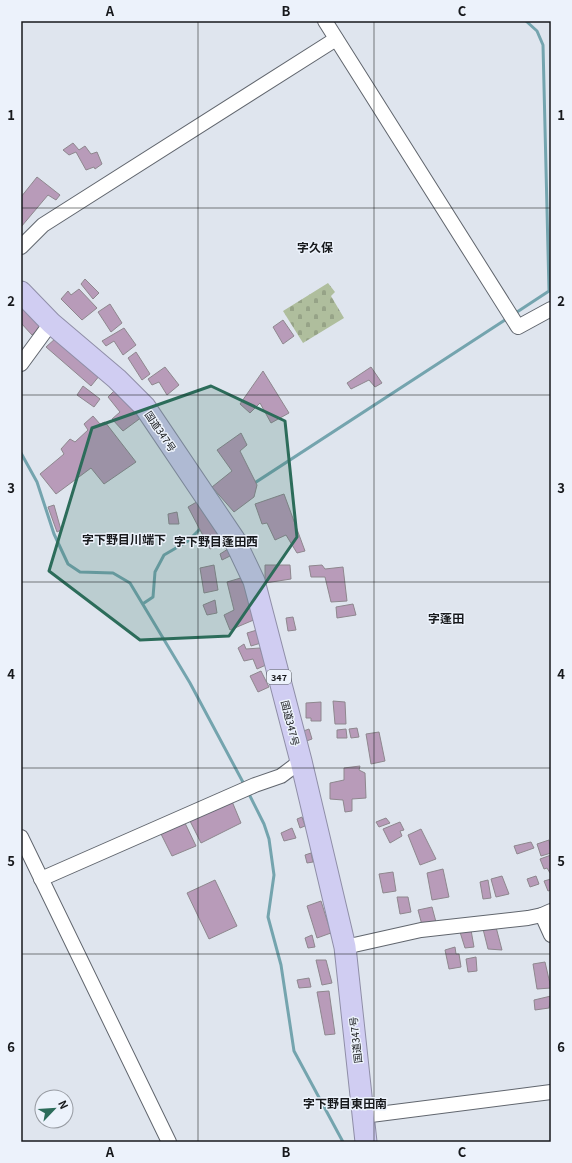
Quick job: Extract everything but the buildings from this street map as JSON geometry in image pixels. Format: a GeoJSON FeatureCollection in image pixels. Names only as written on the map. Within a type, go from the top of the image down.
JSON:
{"type":"FeatureCollection","features":[{"type":"Feature","properties":{"kind":"highway","name":"国道347号"},"geometry":{"type":"LineString","coordinates":[[21,292],[51,323],[117,379],[145,408],[234,539],[254,581],[301,761],[345,947],[366,1142]]}},
{"type":"Feature","properties":{"kind":"street"},"geometry":{"type":"LineString","coordinates":[[325,21],[518,328],[551,308]]}},
{"type":"Feature","properties":{"kind":"street"},"geometry":{"type":"LineString","coordinates":[[21,247],[44,225],[336,39]]}},
{"type":"Feature","properties":{"kind":"street"},"geometry":{"type":"LineString","coordinates":[[21,364],[51,323]]}},
{"type":"Feature","properties":{"kind":"street"},"geometry":{"type":"LineString","coordinates":[[41,880],[254,785],[281,776],[301,761]]}},
{"type":"Feature","properties":{"kind":"street"},"geometry":{"type":"LineString","coordinates":[[21,837],[168,1142]]}},
{"type":"Feature","properties":{"kind":"street"},"geometry":{"type":"LineString","coordinates":[[345,947],[421,930],[546,913],[551,935]]}},
{"type":"Feature","properties":{"kind":"street"},"geometry":{"type":"LineString","coordinates":[[363,1116],[551,1092]]}},
{"type":"Feature","properties":{"kind":"highlighted area"},"geometry":{"type":"Polygon","coordinates":[[[211,386],[285,421],[297,537],[229,636],[140,640],[49,571],[92,428],[211,386]]]}},
{"type":"Feature","properties":{"kind":"green space"},"geometry":{"type":"Polygon","coordinates":[[[328,283],[335,292],[331,296],[344,318],[303,343],[283,311],[328,283]]]}},
{"type":"Feature","properties":{"kind":"waterway"},"geometry":{"type":"LineString","coordinates":[[514,314],[549,291],[543,45],[537,31],[526,21]]}},
{"type":"Feature","properties":{"kind":"waterway"},"geometry":{"type":"LineString","coordinates":[[253,484],[508,318]]}},
{"type":"Feature","properties":{"kind":"waterway"},"geometry":{"type":"LineString","coordinates":[[21,453],[37,482],[54,534],[68,564],[80,572],[113,573],[130,583],[190,683],[245,786]]}},
{"type":"Feature","properties":{"kind":"waterway"},"geometry":{"type":"LineString","coordinates":[[144,603],[153,597],[155,572],[164,555],[188,541],[202,527]]}},
{"type":"Feature","properties":{"kind":"waterway"},"geometry":{"type":"LineString","coordinates":[[248,792],[264,824],[269,839],[274,875],[268,917],[281,965],[294,1051],[343,1142]]}},
{"type":"Feature","properties":{"kind":"district","name":"字久保"},"geometry":{"type":"Point","coordinates":[315,246]}},
{"type":"Feature","properties":{"kind":"district","name":"字下野目川端下"},"geometry":{"type":"Point","coordinates":[124,538]}},
{"type":"Feature","properties":{"kind":"district","name":"字下野目蓬田西"},"geometry":{"type":"Point","coordinates":[216,540]}},
{"type":"Feature","properties":{"kind":"district","name":"字蓬田"},"geometry":{"type":"Point","coordinates":[446,617]}},
{"type":"Feature","properties":{"kind":"district","name":"字下野目東田南"},"geometry":{"type":"Point","coordinates":[345,1102]}}]}
